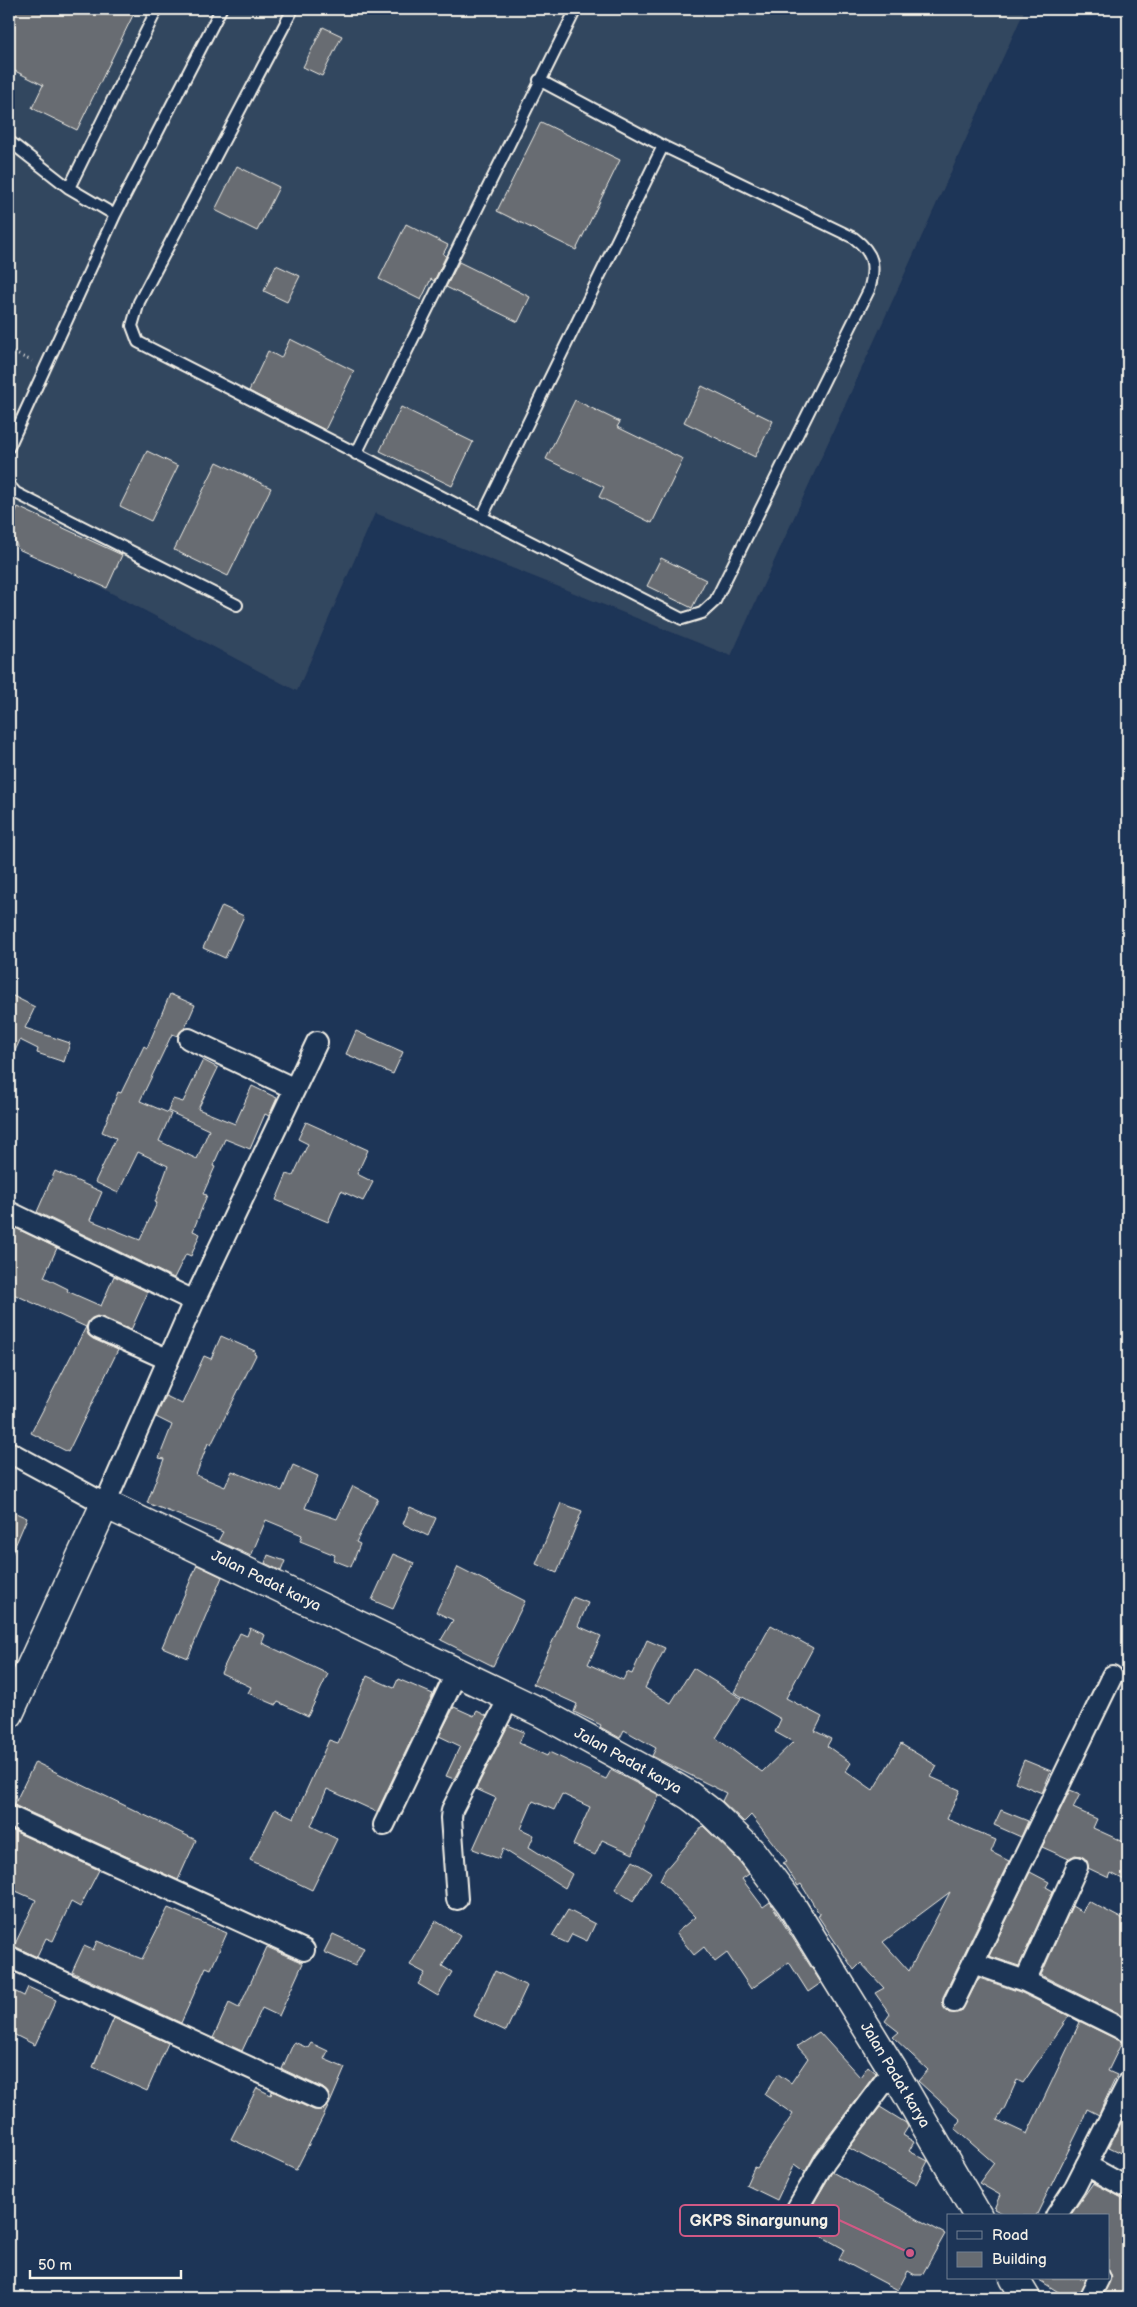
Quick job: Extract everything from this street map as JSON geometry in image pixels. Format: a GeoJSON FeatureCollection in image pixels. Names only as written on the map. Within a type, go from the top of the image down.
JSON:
{"type":"FeatureCollection","features":[{"type":"Feature","properties":{"kind":"main road","name":"Jalan Padat karya"},"geometry":{"type":"LineString","coordinates":[[105,1504],[457,1672],[616,1753],[690,1796],[732,1831],[751,1851],[790,1903],[893,2070],[977,2214]]}},
{"type":"Feature","properties":{"kind":"main road"},"geometry":{"type":"LineString","coordinates":[[9,1714],[16,1681],[105,1504]]}},
{"type":"Feature","properties":{"kind":"main road"},"geometry":{"type":"LineString","coordinates":[[1015,2280],[1026,2298]]}},
{"type":"Feature","properties":{"kind":"street"},"geometry":{"type":"LineString","coordinates":[[189,1039],[294,1088]]}},
{"type":"Feature","properties":{"kind":"street"},"geometry":{"type":"LineString","coordinates":[[9,1452],[105,1504],[167,1359],[317,1042]]}},
{"type":"Feature","properties":{"kind":"street"},"geometry":{"type":"LineString","coordinates":[[9,1212],[194,1301]]}},
{"type":"Feature","properties":{"kind":"street"},"geometry":{"type":"LineString","coordinates":[[98,1328],[167,1359]]}},
{"type":"Feature","properties":{"kind":"street"},"geometry":{"type":"LineString","coordinates":[[384,1825],[457,1672]]}},
{"type":"Feature","properties":{"kind":"street"},"geometry":{"type":"LineString","coordinates":[[954,2002],[1112,1676]]}},
{"type":"Feature","properties":{"kind":"street"},"geometry":{"type":"LineString","coordinates":[[457,1899],[452,1810],[509,1698]]}},
{"type":"Feature","properties":{"kind":"street"},"geometry":{"type":"LineString","coordinates":[[9,1816],[304,1950]]}},
{"type":"Feature","properties":{"kind":"street"},"geometry":{"type":"LineString","coordinates":[[1025,1981],[1077,1868]]}},
{"type":"Feature","properties":{"kind":"street"},"geometry":{"type":"LineString","coordinates":[[9,1957],[318,2099]]}},
{"type":"Feature","properties":{"kind":"street"},"geometry":{"type":"LineString","coordinates":[[973,1964],[1025,1981],[1128,2032]]}},
{"type":"Feature","properties":{"kind":"street"},"geometry":{"type":"LineString","coordinates":[[791,2219],[825,2161],[893,2070]]}},
{"type":"Feature","properties":{"kind":"street"},"geometry":{"type":"LineString","coordinates":[[1057,2214],[1075,2187],[1128,2083]]}},
{"type":"Feature","properties":{"kind":"street"},"geometry":{"type":"LineString","coordinates":[[1086,2165],[1128,2188]]}},
{"type":"Feature","properties":{"kind":"street"},"geometry":{"type":"LineString","coordinates":[[1089,2298],[1098,2280]]}},
{"type":"Feature","properties":{"kind":"lane"},"geometry":{"type":"LineString","coordinates":[[70,188],[157,9]]}},
{"type":"Feature","properties":{"kind":"lane"},"geometry":{"type":"LineString","coordinates":[[9,446],[115,215],[221,9]]}},
{"type":"Feature","properties":{"kind":"lane"},"geometry":{"type":"LineString","coordinates":[[293,9],[144,290],[132,326],[138,342],[144,348],[682,619],[702,613],[715,601],[869,290],[872,278],[871,258],[866,247],[854,238],[663,146],[539,80]]}},
{"type":"Feature","properties":{"kind":"lane"},"geometry":{"type":"LineString","coordinates":[[356,454],[539,80],[576,9]]}},
{"type":"Feature","properties":{"kind":"lane"},"geometry":{"type":"LineString","coordinates":[[9,141],[70,188],[115,215]]}},
{"type":"Feature","properties":{"kind":"lane"},"geometry":{"type":"LineString","coordinates":[[482,517],[663,146]]}},
{"type":"Feature","properties":{"kind":"lane"},"geometry":{"type":"LineString","coordinates":[[9,485],[16,493],[237,605]]}},
{"type":"Feature","properties":{"kind":"path"},"geometry":{"type":"LineString","coordinates":[[10,351],[22,357]]}},
{"type":"Feature","properties":{"kind":"shaded area"},"geometry":{"type":"Polygon","coordinates":[[[9,9],[1025,9],[731,656],[375,513],[297,691],[9,539],[9,9]]]}},
{"type":"Feature","properties":{"kind":"building"},"geometry":{"type":"Polygon","coordinates":[[[9,9],[136,9],[77,130],[32,108],[43,85],[9,68],[9,39],[15,27],[9,24],[9,9]]]}},
{"type":"Feature","properties":{"kind":"building"},"geometry":{"type":"Polygon","coordinates":[[[323,27],[342,36],[322,76],[303,67],[323,27]]]}},
{"type":"Feature","properties":{"kind":"building"},"geometry":{"type":"Polygon","coordinates":[[[541,122],[620,160],[576,250],[497,211],[541,122]]]}},
{"type":"Feature","properties":{"kind":"building"},"geometry":{"type":"Polygon","coordinates":[[[237,166],[279,187],[257,231],[215,210],[237,166]]]}},
{"type":"Feature","properties":{"kind":"building"},"geometry":{"type":"Polygon","coordinates":[[[406,224],[448,245],[443,254],[446,256],[434,281],[431,279],[421,300],[379,279],[406,224]]]}},
{"type":"Feature","properties":{"kind":"building"},"geometry":{"type":"Polygon","coordinates":[[[459,262],[530,297],[518,322],[446,287],[459,262]]]}},
{"type":"Feature","properties":{"kind":"building"},"geometry":{"type":"Polygon","coordinates":[[[276,265],[300,276],[287,302],[264,291],[276,265]]]}},
{"type":"Feature","properties":{"kind":"building"},"geometry":{"type":"Polygon","coordinates":[[[290,339],[354,371],[325,430],[249,391],[268,351],[281,358],[290,339]]]}},
{"type":"Feature","properties":{"kind":"building"},"geometry":{"type":"Polygon","coordinates":[[[702,386],[773,421],[755,457],[684,422],[702,386]]]}},
{"type":"Feature","properties":{"kind":"building"},"geometry":{"type":"Polygon","coordinates":[[[575,400],[620,422],[617,427],[683,459],[652,523],[599,497],[604,487],[546,459],[575,400]]]}},
{"type":"Feature","properties":{"kind":"building"},"geometry":{"type":"Polygon","coordinates":[[[401,407],[473,442],[452,486],[380,451],[401,407]]]}},
{"type":"Feature","properties":{"kind":"building"},"geometry":{"type":"Polygon","coordinates":[[[147,451],[178,466],[151,521],[120,506],[147,451]]]}},
{"type":"Feature","properties":{"kind":"building"},"geometry":{"type":"Polygon","coordinates":[[[217,462],[271,488],[228,576],[174,550],[217,462]]]}},
{"type":"Feature","properties":{"kind":"building"},"geometry":{"type":"Polygon","coordinates":[[[18,507],[122,555],[107,588],[18,549],[9,526],[18,507]]]}},
{"type":"Feature","properties":{"kind":"building"},"geometry":{"type":"Polygon","coordinates":[[[661,558],[706,580],[692,608],[647,586],[661,558]]]}},
{"type":"Feature","properties":{"kind":"building"},"geometry":{"type":"Polygon","coordinates":[[[222,906],[244,916],[225,958],[203,948],[222,906]]]}},
{"type":"Feature","properties":{"kind":"building"},"geometry":{"type":"Polygon","coordinates":[[[9,994],[35,1007],[25,1028],[70,1043],[64,1062],[37,1053],[38,1049],[20,1040],[9,1064],[9,994]]]}},
{"type":"Feature","properties":{"kind":"building"},"geometry":{"type":"Polygon","coordinates":[[[170,994],[195,1005],[185,1028],[178,1036],[172,1034],[140,1101],[171,1114],[159,1141],[197,1159],[209,1130],[168,1111],[173,1099],[183,1102],[203,1060],[218,1068],[198,1109],[235,1124],[252,1086],[277,1098],[269,1116],[265,1114],[250,1149],[225,1139],[203,1194],[207,1195],[193,1231],[200,1234],[191,1256],[186,1254],[174,1278],[37,1212],[55,1171],[102,1192],[90,1220],[140,1240],[157,1203],[155,1202],[168,1166],[138,1152],[118,1193],[95,1182],[116,1138],[102,1132],[118,1092],[121,1093],[144,1046],[147,1048],[170,994]]]}},
{"type":"Feature","properties":{"kind":"building"},"geometry":{"type":"Polygon","coordinates":[[[356,1031],[403,1052],[393,1074],[346,1054],[356,1031]]]}},
{"type":"Feature","properties":{"kind":"building"},"geometry":{"type":"Polygon","coordinates":[[[306,1122],[368,1150],[357,1174],[373,1182],[363,1201],[341,1191],[328,1222],[276,1200],[287,1174],[293,1176],[308,1144],[298,1139],[306,1122]]]}},
{"type":"Feature","properties":{"kind":"building"},"geometry":{"type":"Polygon","coordinates":[[[9,1225],[57,1248],[44,1277],[68,1289],[67,1291],[101,1306],[114,1276],[148,1292],[131,1330],[97,1316],[91,1319],[86,1327],[9,1292],[9,1225]]]}},
{"type":"Feature","properties":{"kind":"building"},"geometry":{"type":"Polygon","coordinates":[[[86,1327],[88,1335],[93,1339],[118,1350],[68,1452],[31,1433],[86,1327]]]}},
{"type":"Feature","properties":{"kind":"building"},"geometry":{"type":"Polygon","coordinates":[[[221,1336],[255,1351],[254,1354],[256,1355],[211,1445],[208,1443],[196,1475],[225,1487],[232,1471],[282,1491],[293,1465],[318,1476],[305,1508],[337,1519],[353,1486],[378,1499],[356,1542],[360,1544],[351,1567],[333,1560],[335,1555],[300,1541],[302,1535],[266,1520],[251,1556],[218,1541],[223,1532],[147,1503],[164,1459],[159,1458],[172,1425],[156,1417],[166,1396],[182,1404],[204,1356],[211,1359],[221,1336]]]}},
{"type":"Feature","properties":{"kind":"building"},"geometry":{"type":"Polygon","coordinates":[[[561,1503],[582,1511],[557,1573],[536,1564],[561,1503]]]}},
{"type":"Feature","properties":{"kind":"building"},"geometry":{"type":"Polygon","coordinates":[[[410,1507],[436,1518],[428,1536],[403,1524],[410,1507]]]}},
{"type":"Feature","properties":{"kind":"building"},"geometry":{"type":"Polygon","coordinates":[[[9,1510],[27,1518],[9,1560],[9,1510]]]}},
{"type":"Feature","properties":{"kind":"building"},"geometry":{"type":"Polygon","coordinates":[[[393,1554],[414,1563],[393,1609],[372,1600],[393,1554]]]}},
{"type":"Feature","properties":{"kind":"building"},"geometry":{"type":"Polygon","coordinates":[[[268,1555],[285,1561],[281,1571],[265,1563],[268,1555]]]}},
{"type":"Feature","properties":{"kind":"building"},"geometry":{"type":"Polygon","coordinates":[[[197,1565],[222,1577],[188,1658],[162,1647],[197,1565]]]}},
{"type":"Feature","properties":{"kind":"building"},"geometry":{"type":"Polygon","coordinates":[[[458,1567],[525,1601],[493,1666],[441,1640],[453,1620],[436,1612],[458,1567]]]}},
{"type":"Feature","properties":{"kind":"building"},"geometry":{"type":"Polygon","coordinates":[[[573,1597],[588,1603],[578,1626],[601,1636],[588,1664],[623,1680],[627,1672],[632,1674],[647,1640],[665,1648],[645,1688],[671,1703],[693,1668],[741,1698],[716,1738],[762,1772],[793,1742],[775,1732],[781,1719],[734,1692],[771,1625],[813,1648],[786,1698],[822,1717],[815,1731],[831,1739],[827,1746],[851,1763],[846,1771],[873,1790],[901,1744],[937,1766],[931,1777],[960,1790],[947,1819],[996,1840],[991,1852],[1009,1861],[943,1997],[944,2008],[949,2013],[961,2012],[979,1978],[1020,1992],[1069,2016],[1023,2083],[1017,2080],[997,2120],[1027,2134],[1080,2022],[1073,2018],[1122,2042],[1108,2071],[1117,2075],[1099,2115],[1087,2109],[1037,2214],[1004,2214],[994,2209],[1000,2195],[979,2183],[994,2163],[955,2129],[961,2120],[918,2081],[928,2070],[893,2037],[899,2032],[885,2021],[890,2014],[875,1993],[884,1988],[861,1963],[854,1970],[818,1916],[820,1915],[801,1884],[798,1886],[783,1863],[787,1861],[751,1815],[744,1822],[722,1801],[726,1793],[652,1756],[656,1748],[624,1730],[620,1738],[600,1727],[601,1725],[574,1712],[577,1704],[533,1684],[573,1597]],[[950,1892],[883,1942],[909,1971],[950,1892]]]}},
{"type":"Feature","properties":{"kind":"building"},"geometry":{"type":"Polygon","coordinates":[[[250,1628],[265,1635],[262,1643],[328,1674],[308,1716],[278,1702],[276,1705],[248,1693],[251,1687],[221,1673],[240,1633],[247,1636],[250,1628]]]}},
{"type":"Feature","properties":{"kind":"building"},"geometry":{"type":"Polygon","coordinates":[[[367,1676],[394,1688],[398,1679],[433,1694],[377,1812],[327,1789],[311,1826],[337,1839],[312,1890],[250,1860],[275,1809],[294,1818],[329,1740],[338,1743],[367,1676]]]}},
{"type":"Feature","properties":{"kind":"building"},"geometry":{"type":"Polygon","coordinates":[[[454,1707],[474,1716],[477,1711],[487,1716],[454,1779],[446,1776],[460,1746],[439,1736],[454,1707]]]}},
{"type":"Feature","properties":{"kind":"building"},"geometry":{"type":"Polygon","coordinates":[[[508,1725],[524,1732],[519,1743],[547,1756],[549,1752],[606,1779],[611,1770],[659,1795],[633,1854],[602,1840],[595,1855],[573,1845],[590,1807],[562,1794],[554,1810],[533,1801],[521,1829],[534,1835],[529,1847],[572,1874],[565,1888],[503,1849],[499,1859],[473,1849],[496,1798],[476,1789],[508,1725]]]}},
{"type":"Feature","properties":{"kind":"building"},"geometry":{"type":"Polygon","coordinates":[[[1024,1760],[1051,1771],[1042,1793],[1015,1782],[1024,1760]]]}},
{"type":"Feature","properties":{"kind":"building"},"geometry":{"type":"Polygon","coordinates":[[[35,1762],[196,1840],[178,1880],[14,1805],[35,1762]]]}},
{"type":"Feature","properties":{"kind":"building"},"geometry":{"type":"Polygon","coordinates":[[[1070,1790],[1080,1794],[1073,1808],[1097,1819],[1093,1828],[1128,1844],[1128,1882],[1111,1873],[1109,1878],[1088,1868],[1087,1861],[1081,1856],[1075,1855],[1069,1859],[1042,1847],[1070,1790]]]}},
{"type":"Feature","properties":{"kind":"building"},"geometry":{"type":"Polygon","coordinates":[[[1001,1810],[1028,1821],[1021,1837],[994,1825],[1001,1810]]]}},
{"type":"Feature","properties":{"kind":"building"},"geometry":{"type":"Polygon","coordinates":[[[703,1826],[739,1861],[749,1874],[742,1879],[763,1907],[770,1902],[821,1983],[808,1992],[789,1962],[751,1989],[727,1953],[715,1962],[704,1947],[694,1955],[676,1933],[695,1917],[660,1880],[665,1870],[703,1826]]]}},
{"type":"Feature","properties":{"kind":"building"},"geometry":{"type":"Polygon","coordinates":[[[9,1829],[99,1870],[80,1907],[71,1902],[53,1941],[46,1938],[37,1957],[14,1946],[36,1900],[9,1888],[9,1829]]]}},
{"type":"Feature","properties":{"kind":"building"},"geometry":{"type":"Polygon","coordinates":[[[633,1861],[651,1872],[633,1901],[615,1889],[633,1861]]]}},
{"type":"Feature","properties":{"kind":"building"},"geometry":{"type":"Polygon","coordinates":[[[1030,1872],[1049,1882],[1046,1887],[1053,1891],[1019,1966],[989,1956],[1030,1872]]]}},
{"type":"Feature","properties":{"kind":"building"},"geometry":{"type":"Polygon","coordinates":[[[1088,1901],[1128,1922],[1128,2019],[1041,1975],[1072,1906],[1082,1912],[1088,1901]]]}},
{"type":"Feature","properties":{"kind":"building"},"geometry":{"type":"Polygon","coordinates":[[[168,1908],[227,1933],[211,1969],[206,1967],[181,2023],[72,1972],[84,1946],[93,1950],[97,1941],[142,1959],[168,1908]]]}},
{"type":"Feature","properties":{"kind":"building"},"geometry":{"type":"Polygon","coordinates":[[[568,1910],[595,1924],[587,1941],[572,1934],[567,1943],[552,1936],[568,1910]]]}},
{"type":"Feature","properties":{"kind":"building"},"geometry":{"type":"Polygon","coordinates":[[[436,1921],[460,1936],[442,1966],[452,1972],[438,1996],[418,1984],[425,1973],[410,1965],[436,1921]]]}},
{"type":"Feature","properties":{"kind":"building"},"geometry":{"type":"Polygon","coordinates":[[[333,1934],[364,1948],[355,1966],[324,1952],[333,1934]]]}},
{"type":"Feature","properties":{"kind":"building"},"geometry":{"type":"Polygon","coordinates":[[[267,1947],[303,1963],[279,2016],[262,2008],[242,2051],[213,2038],[229,2003],[239,2008],[267,1947]]]}},
{"type":"Feature","properties":{"kind":"building"},"geometry":{"type":"Polygon","coordinates":[[[495,1971],[527,1986],[506,2031],[474,2016],[495,1971]]]}},
{"type":"Feature","properties":{"kind":"building"},"geometry":{"type":"Polygon","coordinates":[[[28,1987],[56,2000],[35,2045],[9,2032],[9,1992],[14,1995],[16,1992],[24,1996],[28,1987]]]}},
{"type":"Feature","properties":{"kind":"building"},"geometry":{"type":"Polygon","coordinates":[[[114,2018],[168,2043],[147,2091],[93,2067],[114,2018]]]}},
{"type":"Feature","properties":{"kind":"building"},"geometry":{"type":"Polygon","coordinates":[[[819,2032],[860,2077],[868,2066],[876,2073],[815,2154],[805,2172],[794,2164],[777,2200],[746,2185],[754,2167],[757,2168],[793,2114],[765,2095],[778,2074],[791,2083],[808,2058],[797,2046],[819,2032]]]}},
{"type":"Feature","properties":{"kind":"building"},"geometry":{"type":"Polygon","coordinates":[[[294,2042],[308,2048],[311,2043],[328,2051],[324,2059],[345,2068],[330,2103],[296,2170],[231,2139],[257,2088],[271,2095],[272,2091],[314,2110],[324,2109],[329,2104],[330,2097],[323,2088],[282,2069],[294,2042]]]}},
{"type":"Feature","properties":{"kind":"building"},"geometry":{"type":"Polygon","coordinates":[[[880,2107],[906,2123],[908,2127],[903,2135],[914,2142],[909,2151],[928,2161],[916,2184],[849,2148],[880,2107]]]}},
{"type":"Feature","properties":{"kind":"building"},"geometry":{"type":"Polygon","coordinates":[[[1128,2109],[1128,2156],[1109,2147],[1128,2109]]]}},
{"type":"Feature","properties":{"kind":"building"},"geometry":{"type":"Polygon","coordinates":[[[832,2172],[945,2234],[922,2275],[915,2275],[908,2271],[898,2290],[839,2259],[844,2249],[821,2236],[825,2230],[805,2218],[832,2172]]]}},
{"type":"Feature","properties":{"kind":"building"},"geometry":{"type":"Polygon","coordinates":[[[1093,2183],[1128,2201],[1128,2298],[1102,2298],[1111,2278],[1110,2214],[1071,2214],[1093,2183]]]}},
{"type":"Feature","properties":{"kind":"building"},"geometry":{"type":"Polygon","coordinates":[[[1039,2280],[1085,2280],[1077,2298],[1068,2298],[1039,2280]]]}},
{"type":"Feature","properties":{"kind":"place","name":"GKPS Sinargunung"},"geometry":{"type":"Point","coordinates":[910,2253]}}]}
